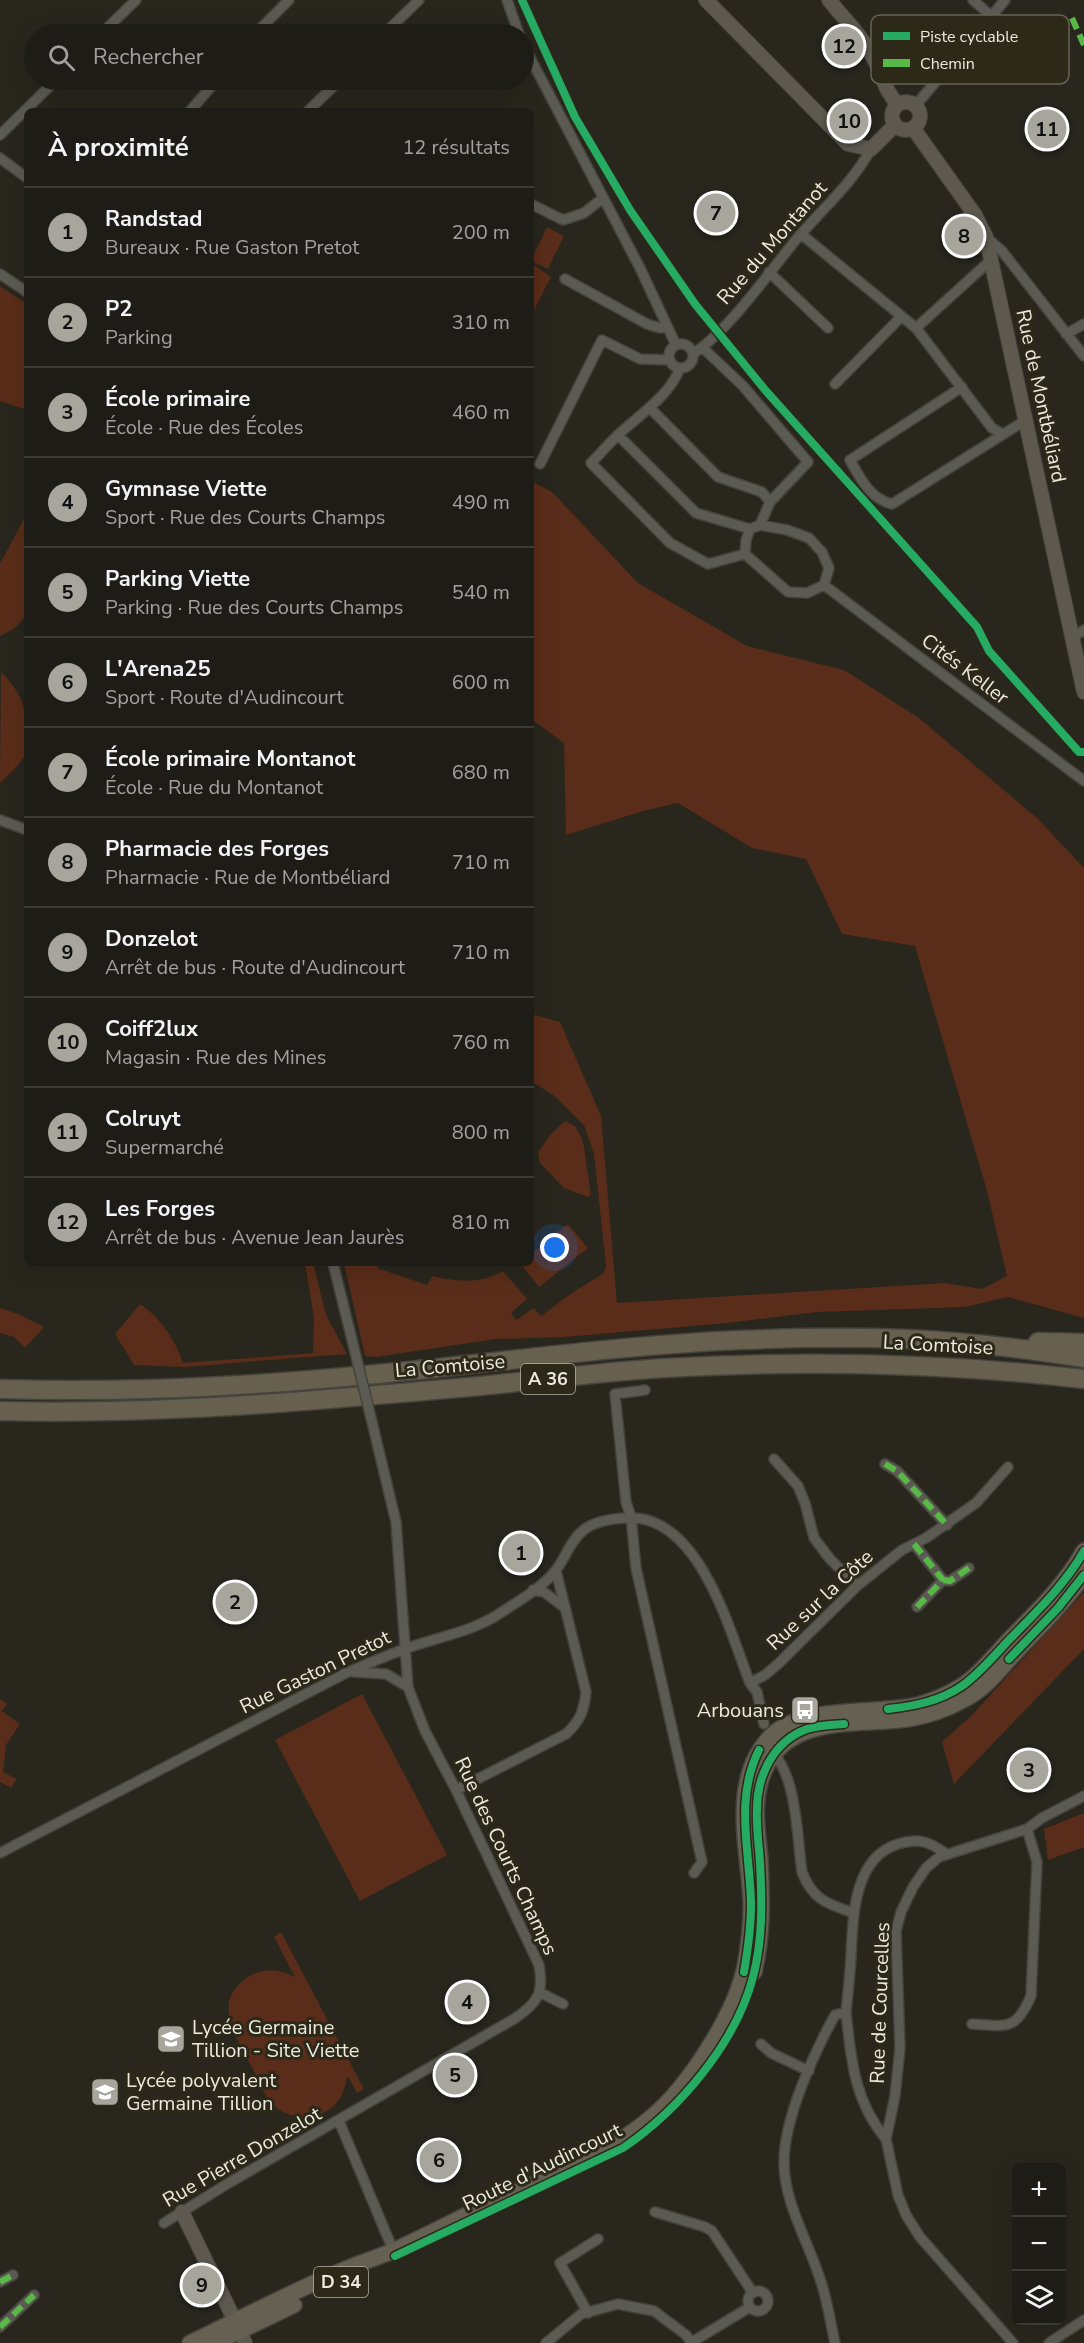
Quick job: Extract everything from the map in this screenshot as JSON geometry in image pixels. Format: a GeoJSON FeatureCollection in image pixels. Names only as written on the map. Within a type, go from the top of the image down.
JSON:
{"type":"FeatureCollection","features":[{"type":"Feature","properties":{"kind":"highway","name":"La Comtoise"},"geometry":{"type":"LineString","coordinates":[[0,1389],[141,1389],[274,1383],[646,1346],[742,1340],[851,1339],[965,1343],[1084,1343]]}},
{"type":"Feature","properties":{"kind":"highway","name":"La Comtoise"},"geometry":{"type":"LineString","coordinates":[[965,1343],[1084,1358]]}},
{"type":"Feature","properties":{"kind":"highway","name":"La Comtoise"},"geometry":{"type":"LineString","coordinates":[[0,1411],[137,1411],[257,1405],[661,1368],[780,1363],[940,1366],[1084,1379]]}},
{"type":"Feature","properties":{"kind":"main road","name":"D 34"},"geometry":{"type":"LineString","coordinates":[[687,2085],[718,2031],[743,1977],[750,1939],[751,1903],[744,1819],[745,1794],[749,1769],[759,1750],[774,1733],[808,1718],[832,1713],[914,1706],[936,1700],[962,1686],[1047,1599],[1074,1569],[1084,1551]]}},
{"type":"Feature","properties":{"kind":"main road","name":"D 34"},"geometry":{"type":"LineString","coordinates":[[687,2085],[721,2046],[753,1979],[761,1939],[757,1808],[760,1783],[767,1764],[774,1754],[798,1734],[808,1729],[860,1721],[889,1722],[940,1712],[968,1698],[989,1681],[1050,1616],[1084,1575]]}},
{"type":"Feature","properties":{"kind":"main road","name":"Route d'Audincourt"},"geometry":{"type":"LineString","coordinates":[[190,2343],[240,2332],[346,2269],[393,2250],[623,2139],[687,2085]]}},
{"type":"Feature","properties":{"kind":"main road","name":"Route d'Audincourt"},"geometry":{"type":"LineString","coordinates":[[215,2343],[623,2148],[649,2131],[687,2085]]}},
{"type":"Feature","properties":{"kind":"street"},"geometry":{"type":"LineString","coordinates":[[111,24],[136,0]]}},
{"type":"Feature","properties":{"kind":"street"},"geometry":{"type":"LineString","coordinates":[[265,24],[289,0]]}},
{"type":"Feature","properties":{"kind":"street"},"geometry":{"type":"LineString","coordinates":[[394,24],[419,0]]}},
{"type":"Feature","properties":{"kind":"street"},"geometry":{"type":"LineString","coordinates":[[507,0],[515,24]]}},
{"type":"Feature","properties":{"kind":"street"},"geometry":{"type":"LineString","coordinates":[[706,0],[848,144],[871,149],[895,125]]}},
{"type":"Feature","properties":{"kind":"street"},"geometry":{"type":"LineString","coordinates":[[829,0],[848,21],[871,54]]}},
{"type":"Feature","properties":{"kind":"street"},"geometry":{"type":"LineString","coordinates":[[973,0],[990,15]]}},
{"type":"Feature","properties":{"kind":"street"},"geometry":{"type":"LineString","coordinates":[[992,15],[1005,0]]}},
{"type":"Feature","properties":{"kind":"street"},"geometry":{"type":"LineString","coordinates":[[534,65],[640,268],[676,345]]}},
{"type":"Feature","properties":{"kind":"street"},"geometry":{"type":"LineString","coordinates":[[884,84],[888,94],[898,104]]}},
{"type":"Feature","properties":{"kind":"street"},"geometry":{"type":"LineString","coordinates":[[916,105],[934,84]]}},
{"type":"Feature","properties":{"kind":"street"},"geometry":{"type":"LineString","coordinates":[[27,108],[46,90]]}},
{"type":"Feature","properties":{"kind":"street"},"geometry":{"type":"LineString","coordinates":[[193,108],[208,90]]}},
{"type":"Feature","properties":{"kind":"street"},"geometry":{"type":"LineString","coordinates":[[311,108],[330,90]]}},
{"type":"Feature","properties":{"kind":"street"},"geometry":{"type":"LineString","coordinates":[[907,102],[916,105],[920,117],[913,128],[903,130],[895,125],[892,113],[898,104],[907,102]]}},
{"type":"Feature","properties":{"kind":"street"},"geometry":{"type":"LineString","coordinates":[[0,135],[24,111]]}},
{"type":"Feature","properties":{"kind":"street","name":"Rue de Montbéliard"},"geometry":{"type":"LineString","coordinates":[[913,128],[975,215],[986,237],[1026,420],[1078,634],[1084,692]]}},
{"type":"Feature","properties":{"kind":"street","name":"Rue du Montanot"},"geometry":{"type":"LineString","coordinates":[[693,354],[703,348],[861,167],[871,149]]}},
{"type":"Feature","properties":{"kind":"street"},"geometry":{"type":"LineString","coordinates":[[0,158],[24,176]]}},
{"type":"Feature","properties":{"kind":"street"},"geometry":{"type":"LineString","coordinates":[[534,206],[563,220],[584,213],[603,198]]}},
{"type":"Feature","properties":{"kind":"street"},"geometry":{"type":"LineString","coordinates":[[801,234],[916,328],[992,428],[1002,434]]}},
{"type":"Feature","properties":{"kind":"street"},"geometry":{"type":"LineString","coordinates":[[986,237],[1002,250],[1084,356]]}},
{"type":"Feature","properties":{"kind":"street"},"geometry":{"type":"LineString","coordinates":[[916,328],[992,259]]}},
{"type":"Feature","properties":{"kind":"street"},"geometry":{"type":"LineString","coordinates":[[769,272],[828,328]]}},
{"type":"Feature","properties":{"kind":"street"},"geometry":{"type":"LineString","coordinates":[[0,274],[24,290]]}},
{"type":"Feature","properties":{"kind":"street"},"geometry":{"type":"LineString","coordinates":[[565,279],[647,324],[660,328],[667,327]]}},
{"type":"Feature","properties":{"kind":"street"},"geometry":{"type":"LineString","coordinates":[[835,384],[901,317]]}},
{"type":"Feature","properties":{"kind":"street"},"geometry":{"type":"LineString","coordinates":[[1066,334],[1084,324]]}},
{"type":"Feature","properties":{"kind":"street"},"geometry":{"type":"LineString","coordinates":[[540,464],[602,340],[640,359],[670,360]]}},
{"type":"Feature","properties":{"kind":"street"},"geometry":{"type":"LineString","coordinates":[[680,368],[672,364],[670,351],[676,345],[687,345],[693,354],[690,364],[680,368],[674,380],[650,408],[618,435],[591,463],[670,543],[708,564],[745,554]]}},
{"type":"Feature","properties":{"kind":"street"},"geometry":{"type":"LineString","coordinates":[[703,348],[743,386],[808,462],[770,502],[760,525]]}},
{"type":"Feature","properties":{"kind":"street"},"geometry":{"type":"LineString","coordinates":[[962,387],[850,460],[863,482],[880,501],[892,504],[1026,420]]}},
{"type":"Feature","properties":{"kind":"street"},"geometry":{"type":"LineString","coordinates":[[650,408],[718,477],[762,492],[770,502]]}},
{"type":"Feature","properties":{"kind":"street"},"geometry":{"type":"LineString","coordinates":[[618,435],[696,513],[750,528],[760,525],[787,530],[808,538],[822,552],[829,568],[824,585],[807,593],[788,591],[745,554]]}},
{"type":"Feature","properties":{"kind":"street"},"geometry":{"type":"LineString","coordinates":[[745,554],[750,528]]}},
{"type":"Feature","properties":{"kind":"street","name":"Cités Keller"},"geometry":{"type":"LineString","coordinates":[[824,585],[1084,781]]}},
{"type":"Feature","properties":{"kind":"street"},"geometry":{"type":"LineString","coordinates":[[0,820],[24,829]]}},
{"type":"Feature","properties":{"kind":"street","name":"Rue des Courts Champs"},"geometry":{"type":"LineString","coordinates":[[334,1266],[396,1522],[408,1687],[425,1731],[456,1790],[539,1965],[542,1981],[541,1993]]}},
{"type":"Feature","properties":{"kind":"street"},"geometry":{"type":"LineString","coordinates":[[645,1390],[615,1394],[626,1502],[631,1517],[640,1591],[702,1862],[694,1873]]}},
{"type":"Feature","properties":{"kind":"street"},"geometry":{"type":"LineString","coordinates":[[774,1459],[798,1486],[814,1538],[830,1559],[857,1587]]}},
{"type":"Feature","properties":{"kind":"street"},"geometry":{"type":"LineString","coordinates":[[885,1464],[897,1471],[946,1525]]}},
{"type":"Feature","properties":{"kind":"street","name":"Rue sur la Côte"},"geometry":{"type":"LineString","coordinates":[[750,1683],[778,1664],[857,1587],[902,1550],[946,1525],[976,1503],[1008,1467]]}},
{"type":"Feature","properties":{"kind":"street"},"geometry":{"type":"LineString","coordinates":[[631,1517],[647,1519],[659,1524],[687,1549],[721,1603],[750,1683],[757,1692],[764,1724]]}},
{"type":"Feature","properties":{"kind":"street","name":"Rue Gaston Pretot"},"geometry":{"type":"LineString","coordinates":[[0,1853],[346,1673],[405,1649],[476,1627],[501,1613],[556,1571],[574,1541],[584,1530],[599,1522],[631,1517]]}},
{"type":"Feature","properties":{"kind":"street"},"geometry":{"type":"LineString","coordinates":[[914,1544],[943,1581]]}},
{"type":"Feature","properties":{"kind":"street"},"geometry":{"type":"LineString","coordinates":[[916,1607],[943,1581],[950,1581],[969,1568]]}},
{"type":"Feature","properties":{"kind":"street"},"geometry":{"type":"LineString","coordinates":[[456,1790],[566,1734],[578,1722],[584,1710],[586,1692],[556,1571]]}},
{"type":"Feature","properties":{"kind":"street"},"geometry":{"type":"LineString","coordinates":[[533,1590],[544,1592],[565,1607]]}},
{"type":"Feature","properties":{"kind":"street"},"geometry":{"type":"LineString","coordinates":[[346,1673],[362,1671],[386,1674],[408,1687]]}},
{"type":"Feature","properties":{"kind":"street"},"geometry":{"type":"LineString","coordinates":[[774,1754],[782,1763],[789,1779],[802,1872],[807,1884],[816,1897],[854,1913]]}},
{"type":"Feature","properties":{"kind":"street"},"geometry":{"type":"LineString","coordinates":[[886,2139],[856,2084],[846,2012],[854,1913],[863,1879],[880,1854],[891,1847],[909,1841],[919,1841],[931,1843],[945,1853],[1027,1829],[1042,1818],[1084,1796]]}},
{"type":"Feature","properties":{"kind":"street"},"geometry":{"type":"LineString","coordinates":[[972,2024],[999,2026],[1012,2023],[1022,2017],[1030,1996],[1037,1862],[1027,1829]]}},
{"type":"Feature","properties":{"kind":"street","name":"Rue de Courcelles"},"geometry":{"type":"LineString","coordinates":[[945,1853],[926,1868],[913,1887],[901,1912],[896,1931],[900,2048],[895,2096],[886,2139],[898,2195],[906,2215],[920,2237],[1013,2343]]}},
{"type":"Feature","properties":{"kind":"street"},"geometry":{"type":"LineString","coordinates":[[393,2250],[339,2121],[514,2019],[529,2009],[541,1993],[563,2004]]}},
{"type":"Feature","properties":{"kind":"street"},"geometry":{"type":"LineString","coordinates":[[835,2343],[820,2277],[791,2203],[784,2163],[785,2143],[799,2094],[824,2036],[836,2015],[846,2012]]}},
{"type":"Feature","properties":{"kind":"street"},"geometry":{"type":"LineString","coordinates":[[761,2044],[771,2053],[809,2071]]}},
{"type":"Feature","properties":{"kind":"street","name":"Rue Pierre Donzelot"},"geometry":{"type":"LineString","coordinates":[[164,2223],[232,2181],[339,2121]]}},
{"type":"Feature","properties":{"kind":"street"},"geometry":{"type":"LineString","coordinates":[[182,2212],[240,2332]]}},
{"type":"Feature","properties":{"kind":"street"},"geometry":{"type":"LineString","coordinates":[[655,2212],[712,2231],[753,2293]]}},
{"type":"Feature","properties":{"kind":"street"},"geometry":{"type":"LineString","coordinates":[[588,2313],[560,2263],[598,2239]]}},
{"type":"Feature","properties":{"kind":"street"},"geometry":{"type":"LineString","coordinates":[[0,2282],[13,2275]]}},
{"type":"Feature","properties":{"kind":"street"},"geometry":{"type":"LineString","coordinates":[[750,2307],[748,2299],[753,2293]]}},
{"type":"Feature","properties":{"kind":"street"},"geometry":{"type":"LineString","coordinates":[[750,2307],[760,2311],[768,2303],[764,2293],[753,2293]]}},
{"type":"Feature","properties":{"kind":"street"},"geometry":{"type":"LineString","coordinates":[[0,2327],[34,2295]]}},
{"type":"Feature","properties":{"kind":"street"},"geometry":{"type":"LineString","coordinates":[[546,2343],[570,2322],[588,2313],[618,2304],[654,2311],[686,2335],[692,2343],[750,2307]]}},
{"type":"Feature","properties":{"kind":"street"},"geometry":{"type":"LineString","coordinates":[[1049,2343],[1084,2320]]}},
{"type":"Feature","properties":{"kind":"shaded area"},"geometry":{"type":"Polygon","coordinates":[[[547,227],[564,236],[548,269],[534,262],[534,255],[547,227]]]}},
{"type":"Feature","properties":{"kind":"shaded area"},"geometry":{"type":"Polygon","coordinates":[[[534,265],[551,277],[534,310],[534,265]]]}},
{"type":"Feature","properties":{"kind":"shaded area"},"geometry":{"type":"Polygon","coordinates":[[[0,286],[24,302],[24,409],[0,401],[0,286]]]}},
{"type":"Feature","properties":{"kind":"shaded area"},"geometry":{"type":"Polygon","coordinates":[[[534,483],[552,492],[638,583],[747,646],[844,670],[919,718],[1038,819],[1084,868],[1084,1318],[1008,1297],[965,1307],[817,1312],[727,1323],[565,1337],[496,1339],[376,1357],[365,1356],[345,1266],[377,1266],[377,1268],[427,1285],[432,1276],[469,1281],[486,1278],[503,1271],[527,1299],[511,1313],[516,1320],[534,1308],[541,1316],[604,1273],[606,1265],[594,1154],[584,1125],[556,1097],[534,1083],[534,1015],[560,1022],[601,1116],[617,1303],[944,1283],[982,1289],[1007,1276],[987,1191],[915,946],[842,934],[806,859],[752,848],[678,803],[643,811],[566,835],[564,743],[534,721],[534,483]]]}},
{"type":"Feature","properties":{"kind":"shaded area"},"geometry":{"type":"Polygon","coordinates":[[[24,519],[24,618],[15,628],[0,636],[0,564],[24,519]]]}},
{"type":"Feature","properties":{"kind":"shaded area"},"geometry":{"type":"Polygon","coordinates":[[[1,672],[14,686],[22,701],[24,755],[0,783],[1,672]]]}},
{"type":"Feature","properties":{"kind":"shaded area"},"geometry":{"type":"Polygon","coordinates":[[[565,1121],[575,1126],[583,1141],[591,1195],[588,1197],[564,1188],[540,1163],[538,1152],[551,1134],[565,1121]]]}},
{"type":"Feature","properties":{"kind":"shaded area"},"geometry":{"type":"Polygon","coordinates":[[[568,1224],[588,1248],[539,1287],[522,1266],[534,1266],[534,1252],[568,1224]]]}},
{"type":"Feature","properties":{"kind":"shaded area"},"geometry":{"type":"Polygon","coordinates":[[[305,1266],[314,1266],[326,1315],[347,1354],[183,1367],[134,1365],[115,1334],[140,1304],[166,1330],[183,1363],[313,1353],[314,1318],[305,1266]]]}},
{"type":"Feature","properties":{"kind":"shaded area"},"geometry":{"type":"Polygon","coordinates":[[[0,1308],[44,1327],[25,1348],[14,1337],[0,1333],[0,1308]]]}},
{"type":"Feature","properties":{"kind":"shaded area"},"geometry":{"type":"Polygon","coordinates":[[[1084,1592],[1084,1649],[954,1784],[942,1742],[972,1715],[1084,1592]]]}},
{"type":"Feature","properties":{"kind":"shaded area"},"geometry":{"type":"Polygon","coordinates":[[[362,1694],[447,1855],[360,1901],[275,1740],[362,1694]]]}},
{"type":"Feature","properties":{"kind":"shaded area"},"geometry":{"type":"Polygon","coordinates":[[[0,1699],[7,1704],[2,1711],[20,1724],[6,1745],[3,1772],[17,1779],[11,1788],[0,1782],[0,1699]]]}},
{"type":"Feature","properties":{"kind":"shaded area"},"geometry":{"type":"Polygon","coordinates":[[[1084,1813],[1084,1847],[1048,1860],[1044,1829],[1084,1813]]]}},
{"type":"Feature","properties":{"kind":"shaded area"},"geometry":{"type":"Polygon","coordinates":[[[281,1932],[364,2089],[357,2093],[348,2076],[338,2101],[332,2108],[316,2116],[289,2114],[280,2111],[270,2102],[240,2046],[230,2021],[228,2009],[230,1998],[236,1987],[248,1977],[272,1970],[295,1977],[274,1937],[281,1932]]]}},
{"type":"Feature","properties":{"kind":"marked path"},"geometry":{"type":"LineString","coordinates":[[1072,18],[1084,45]]}},
{"type":"Feature","properties":{"kind":"marked path"},"geometry":{"type":"LineString","coordinates":[[885,1464],[897,1471],[947,1525]]}},
{"type":"Feature","properties":{"kind":"marked path"},"geometry":{"type":"LineString","coordinates":[[914,1544],[943,1580],[917,1607]]}},
{"type":"Feature","properties":{"kind":"marked path"},"geometry":{"type":"LineString","coordinates":[[943,1580],[950,1581],[969,1568]]}},
{"type":"Feature","properties":{"kind":"marked path"},"geometry":{"type":"LineString","coordinates":[[0,2282],[13,2275]]}},
{"type":"Feature","properties":{"kind":"marked path"},"geometry":{"type":"LineString","coordinates":[[0,2327],[34,2295]]}},
{"type":"Feature","properties":{"kind":"cycle path"},"geometry":{"type":"LineString","coordinates":[[522,0],[533,24]]}},
{"type":"Feature","properties":{"kind":"cycle path"},"geometry":{"type":"LineString","coordinates":[[534,26],[575,117],[630,210],[695,304],[766,391],[977,627],[989,651],[1079,752],[1084,752]]}},
{"type":"Feature","properties":{"kind":"cycle path"},"geometry":{"type":"LineString","coordinates":[[888,1709],[936,1699],[954,1691],[968,1681],[1049,1598],[1084,1551]]}},
{"type":"Feature","properties":{"kind":"cycle path"},"geometry":{"type":"LineString","coordinates":[[1009,1659],[1058,1608],[1084,1575]]}},
{"type":"Feature","properties":{"kind":"cycle path"},"geometry":{"type":"LineString","coordinates":[[395,2256],[623,2148],[665,2115],[703,2073],[719,2050],[745,2002],[756,1963],[761,1906],[757,1809],[764,1772],[777,1751],[795,1734],[816,1727],[844,1724]]}},
{"type":"Feature","properties":{"kind":"cycle path"},"geometry":{"type":"LineString","coordinates":[[744,1972],[751,1904],[745,1806],[751,1769],[759,1750]]}},
{"type":"Feature","properties":{"kind":"place","name":"Les Forges"},"geometry":{"type":"Point","coordinates":[844,46]}},
{"type":"Feature","properties":{"kind":"place","name":"Coiff2lux"},"geometry":{"type":"Point","coordinates":[849,121]}},
{"type":"Feature","properties":{"kind":"place","name":"Colruyt"},"geometry":{"type":"Point","coordinates":[1047,129]}},
{"type":"Feature","properties":{"kind":"place","name":"École primaire Montanot"},"geometry":{"type":"Point","coordinates":[716,213]}},
{"type":"Feature","properties":{"kind":"place","name":"Pharmacie des Forges"},"geometry":{"type":"Point","coordinates":[964,236]}},
{"type":"Feature","properties":{"kind":"place","name":"Randstad"},"geometry":{"type":"Point","coordinates":[521,1553]}},
{"type":"Feature","properties":{"kind":"place","name":"P2"},"geometry":{"type":"Point","coordinates":[235,1602]}},
{"type":"Feature","properties":{"kind":"place","name":"Arbouans"},"geometry":{"type":"Point","coordinates":[805,1710]}},
{"type":"Feature","properties":{"kind":"place","name":"École primaire"},"geometry":{"type":"Point","coordinates":[1029,1770]}},
{"type":"Feature","properties":{"kind":"place","name":"Gymnase Viette"},"geometry":{"type":"Point","coordinates":[467,2002]}},
{"type":"Feature","properties":{"kind":"place","name":"Lycée Germaine Tillion - Site Viette"},"geometry":{"type":"Point","coordinates":[171,2039]}},
{"type":"Feature","properties":{"kind":"place","name":"Parking Viette"},"geometry":{"type":"Point","coordinates":[455,2075]}},
{"type":"Feature","properties":{"kind":"place","name":"Lycée polyvalent Germaine Tillion"},"geometry":{"type":"Point","coordinates":[105,2092]}},
{"type":"Feature","properties":{"kind":"place","name":"L'Arena25"},"geometry":{"type":"Point","coordinates":[439,2160]}},
{"type":"Feature","properties":{"kind":"place","name":"Donzelot"},"geometry":{"type":"Point","coordinates":[202,2285]}}]}
